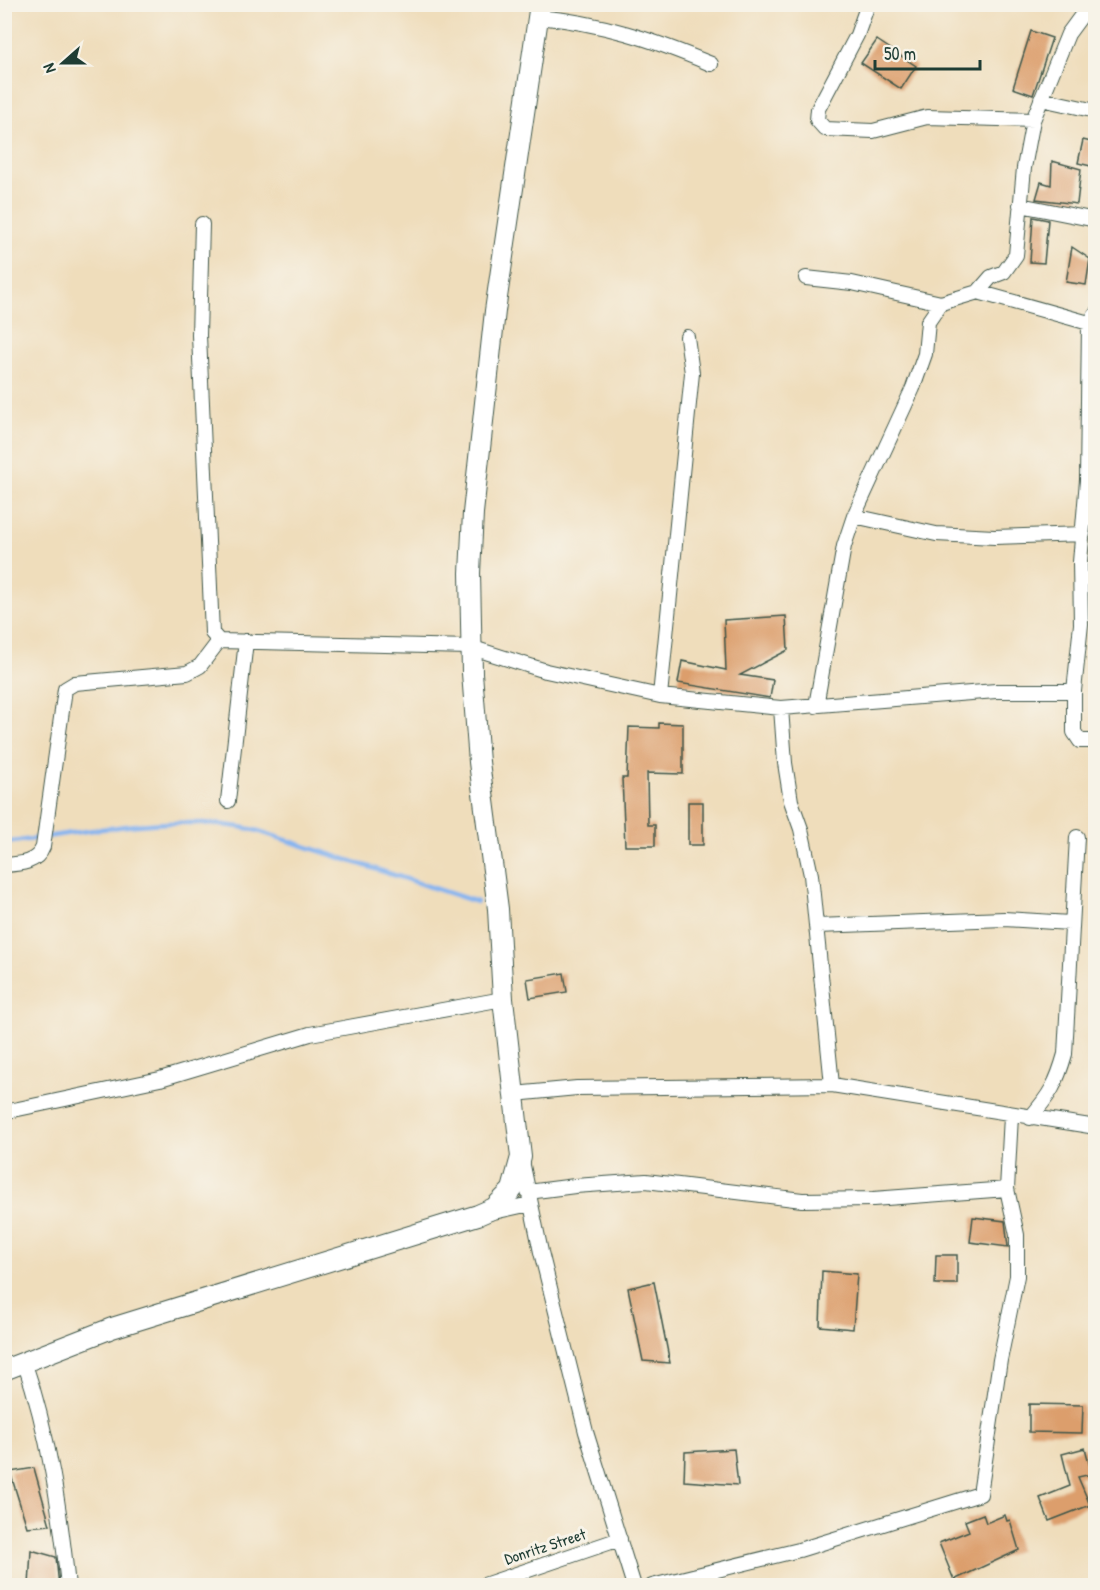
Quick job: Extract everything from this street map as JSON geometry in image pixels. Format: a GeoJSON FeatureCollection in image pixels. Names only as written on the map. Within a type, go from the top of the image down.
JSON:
{"type":"FeatureCollection","features":[{"type":"Feature","properties":{"kind":"street"},"geometry":{"type":"LineString","coordinates":[[868,4],[856,34],[818,109],[817,120],[825,129],[873,131],[927,117],[1033,120]]}},
{"type":"Feature","properties":{"kind":"street"},"geometry":{"type":"LineString","coordinates":[[978,292],[991,277],[1004,272],[1016,255],[1020,205],[1033,120],[1068,34],[1090,4]]}},
{"type":"Feature","properties":{"kind":"street"},"geometry":{"type":"LineString","coordinates":[[634,1586],[586,1432],[521,1157],[503,999],[498,909],[479,762],[470,647],[473,513],[482,424],[539,11],[650,39],[711,64]]}},
{"type":"Feature","properties":{"kind":"street"},"geometry":{"type":"LineString","coordinates":[[1041,99],[1095,111]]}},
{"type":"Feature","properties":{"kind":"street"},"geometry":{"type":"LineString","coordinates":[[1020,205],[1095,220]]}},
{"type":"Feature","properties":{"kind":"street"},"geometry":{"type":"LineString","coordinates":[[202,224],[200,347],[212,633],[219,641],[470,647],[546,671],[660,696],[782,708],[996,692],[1074,690]]}},
{"type":"Feature","properties":{"kind":"street"},"geometry":{"type":"LineString","coordinates":[[806,278],[852,283],[941,303],[978,292],[1092,319],[1091,419],[1083,534],[1081,624],[1074,690],[1075,737],[1080,741],[1095,741]]}},
{"type":"Feature","properties":{"kind":"street"},"geometry":{"type":"LineString","coordinates":[[816,706],[844,546],[854,516],[913,388],[925,354],[928,322],[941,303]]}},
{"type":"Feature","properties":{"kind":"street"},"geometry":{"type":"LineString","coordinates":[[660,696],[692,373],[687,337]]}},
{"type":"Feature","properties":{"kind":"street"},"geometry":{"type":"LineString","coordinates":[[854,516],[936,534],[994,537],[1083,534]]}},
{"type":"Feature","properties":{"kind":"street"},"geometry":{"type":"LineString","coordinates":[[4,865],[34,860],[41,854],[44,847],[65,689],[75,683],[187,674],[200,666],[219,641]]}},
{"type":"Feature","properties":{"kind":"street"},"geometry":{"type":"LineString","coordinates":[[228,801],[246,641]]}},
{"type":"Feature","properties":{"kind":"street"},"geometry":{"type":"LineString","coordinates":[[782,708],[785,764],[791,801],[801,828],[811,875],[832,1085]]}},
{"type":"Feature","properties":{"kind":"street"},"geometry":{"type":"LineString","coordinates":[[1030,1118],[1048,1098],[1057,1082],[1065,1054],[1070,923],[1077,837]]}},
{"type":"Feature","properties":{"kind":"street"},"geometry":{"type":"LineString","coordinates":[[817,926],[1004,919],[1070,923]]}},
{"type":"Feature","properties":{"kind":"street"},"geometry":{"type":"LineString","coordinates":[[4,1112],[160,1079],[310,1034],[503,999]]}},
{"type":"Feature","properties":{"kind":"street"},"geometry":{"type":"LineString","coordinates":[[514,1094],[577,1088],[832,1085],[1095,1128]]}},
{"type":"Feature","properties":{"kind":"street"},"geometry":{"type":"LineString","coordinates":[[652,1586],[799,1550],[980,1494],[997,1378],[1017,1276],[1017,1235],[1007,1190],[1011,1116]]}},
{"type":"Feature","properties":{"kind":"street"},"geometry":{"type":"LineString","coordinates":[[478,1215],[494,1208],[512,1190],[521,1157]]}},
{"type":"Feature","properties":{"kind":"street"},"geometry":{"type":"LineString","coordinates":[[4,1370],[112,1328],[529,1198],[575,1186],[646,1181],[802,1200],[873,1199],[1007,1190]]}},
{"type":"Feature","properties":{"kind":"street"},"geometry":{"type":"LineString","coordinates":[[24,1362],[38,1401],[54,1483],[68,1586]]}},
{"type":"Feature","properties":{"kind":"street","name":"Donritz Street"},"geometry":{"type":"LineString","coordinates":[[481,1586],[620,1539]]}},
{"type":"Feature","properties":{"kind":"building"},"geometry":{"type":"Polygon","coordinates":[[[1031,31],[1052,38],[1033,95],[1013,88],[1031,31]]]}},
{"type":"Feature","properties":{"kind":"building"},"geometry":{"type":"Polygon","coordinates":[[[877,40],[916,66],[901,89],[861,63],[877,40]]]}},
{"type":"Feature","properties":{"kind":"building"},"geometry":{"type":"Polygon","coordinates":[[[1083,140],[1095,143],[1095,167],[1078,163],[1083,140]]]}},
{"type":"Feature","properties":{"kind":"building"},"geometry":{"type":"Polygon","coordinates":[[[1052,161],[1081,169],[1077,204],[1036,199],[1041,182],[1051,185],[1052,161]]]}},
{"type":"Feature","properties":{"kind":"building"},"geometry":{"type":"Polygon","coordinates":[[[1033,217],[1048,220],[1044,263],[1030,262],[1033,217]]]}},
{"type":"Feature","properties":{"kind":"building"},"geometry":{"type":"Polygon","coordinates":[[[1072,247],[1090,259],[1086,285],[1066,282],[1072,247]]]}},
{"type":"Feature","properties":{"kind":"building"},"geometry":{"type":"Polygon","coordinates":[[[786,616],[788,650],[740,675],[773,680],[770,698],[678,683],[682,661],[726,670],[724,620],[786,616]]]}},
{"type":"Feature","properties":{"kind":"building"},"geometry":{"type":"Polygon","coordinates":[[[659,723],[683,724],[683,774],[647,773],[648,825],[655,825],[655,846],[625,846],[622,778],[627,778],[629,727],[659,728],[659,723]]]}},
{"type":"Feature","properties":{"kind":"building"},"geometry":{"type":"Polygon","coordinates":[[[688,802],[703,802],[703,845],[688,845],[688,802]]]}},
{"type":"Feature","properties":{"kind":"building"},"geometry":{"type":"Polygon","coordinates":[[[564,973],[567,992],[530,998],[527,979],[564,973]]]}},
{"type":"Feature","properties":{"kind":"building"},"geometry":{"type":"Polygon","coordinates":[[[973,1217],[1005,1221],[1008,1247],[970,1242],[973,1217]]]}},
{"type":"Feature","properties":{"kind":"building"},"geometry":{"type":"Polygon","coordinates":[[[936,1255],[957,1255],[957,1284],[935,1284],[936,1255]]]}},
{"type":"Feature","properties":{"kind":"building"},"geometry":{"type":"Polygon","coordinates":[[[822,1271],[857,1274],[853,1329],[820,1326],[822,1271]]]}},
{"type":"Feature","properties":{"kind":"building"},"geometry":{"type":"Polygon","coordinates":[[[654,1282],[670,1363],[643,1361],[628,1288],[654,1282]]]}},
{"type":"Feature","properties":{"kind":"building"},"geometry":{"type":"Polygon","coordinates":[[[1029,1404],[1083,1405],[1082,1433],[1029,1432],[1029,1404]]]}},
{"type":"Feature","properties":{"kind":"building"},"geometry":{"type":"Polygon","coordinates":[[[1085,1448],[1092,1474],[1078,1477],[1090,1505],[1049,1521],[1040,1498],[1070,1486],[1062,1454],[1085,1448]]]}},
{"type":"Feature","properties":{"kind":"building"},"geometry":{"type":"Polygon","coordinates":[[[734,1449],[738,1485],[684,1481],[685,1452],[734,1449]]]}},
{"type":"Feature","properties":{"kind":"building"},"geometry":{"type":"Polygon","coordinates":[[[34,1468],[50,1525],[27,1527],[10,1472],[34,1468]]]}},
{"type":"Feature","properties":{"kind":"building"},"geometry":{"type":"Polygon","coordinates":[[[983,1514],[986,1523],[1005,1515],[1007,1521],[1010,1520],[1019,1550],[954,1580],[939,1543],[969,1531],[965,1521],[983,1514]]]}},
{"type":"Feature","properties":{"kind":"building"},"geometry":{"type":"Polygon","coordinates":[[[31,1550],[56,1557],[59,1586],[29,1586],[31,1550]]]}},
{"type":"Feature","properties":{"kind":"waterway"},"geometry":{"type":"LineString","coordinates":[[4,843],[98,829],[161,823],[224,825],[255,830],[477,902]]}}]}
